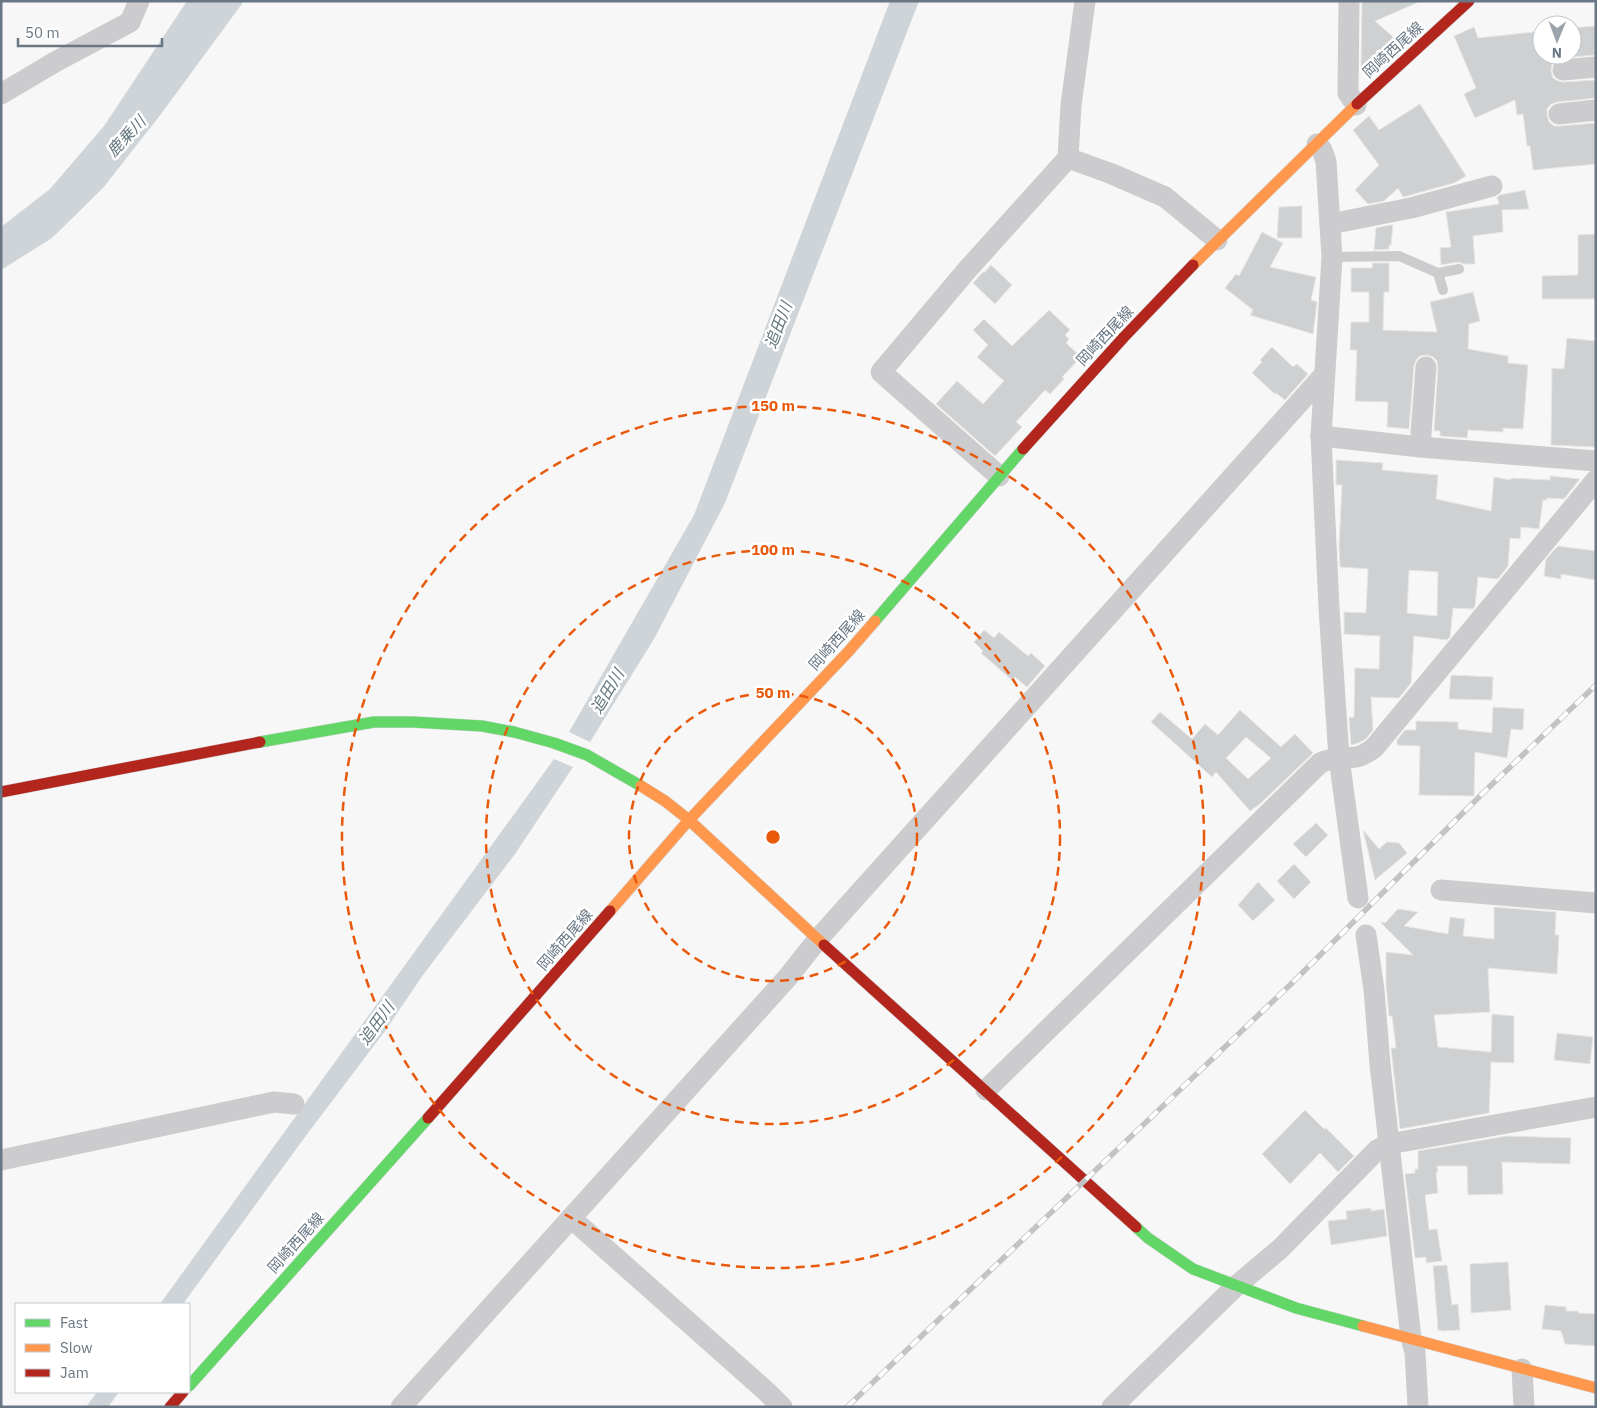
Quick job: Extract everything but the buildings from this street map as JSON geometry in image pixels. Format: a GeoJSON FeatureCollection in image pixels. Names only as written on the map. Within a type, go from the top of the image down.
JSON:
{"type":"FeatureCollection","features":[{"type":"Feature","properties":{"kind":"main road","name":"岡崎西尾線"},"geometry":{"type":"LineString","coordinates":[[190,1385],[476,1064],[689,820],[848,652],[999,476],[1124,337],[1216,240],[1356,105],[1469,1]]}},
{"type":"Feature","properties":{"kind":"main road"},"geometry":{"type":"LineString","coordinates":[[1,792],[310,732],[374,722],[482,726],[552,742],[586,755],[611,768],[665,801],[689,820],[1076,1174],[1148,1238],[1193,1270],[1296,1308],[1596,1388]]}},
{"type":"Feature","properties":{"kind":"main road"},"geometry":{"type":"LineString","coordinates":[[170,1407],[182,1393]]}},
{"type":"Feature","properties":{"kind":"street"},"geometry":{"type":"LineString","coordinates":[[1,94],[55,62],[130,22],[139,1]]}},
{"type":"Feature","properties":{"kind":"street"},"geometry":{"type":"LineString","coordinates":[[999,476],[881,372],[967,270],[1068,158],[1071,104],[1084,1]]}},
{"type":"Feature","properties":{"kind":"street"},"geometry":{"type":"LineString","coordinates":[[1349,1],[1348,93],[1356,105]]}},
{"type":"Feature","properties":{"kind":"street"},"geometry":{"type":"LineString","coordinates":[[1563,70],[1596,67]]}},
{"type":"Feature","properties":{"kind":"street"},"geometry":{"type":"LineString","coordinates":[[1560,114],[1596,110]]}},
{"type":"Feature","properties":{"kind":"street"},"geometry":{"type":"LineString","coordinates":[[1317,144],[1322,150],[1326,161],[1332,257],[1321,436],[1329,608],[1339,758],[1358,898]]}},
{"type":"Feature","properties":{"kind":"street"},"geometry":{"type":"LineString","coordinates":[[1068,158],[1112,174],[1164,197],[1216,240]]}},
{"type":"Feature","properties":{"kind":"street"},"geometry":{"type":"LineString","coordinates":[[1330,224],[1411,208],[1492,186]]}},
{"type":"Feature","properties":{"kind":"street"},"geometry":{"type":"LineString","coordinates":[[1420,447],[1426,367]]}},
{"type":"Feature","properties":{"kind":"street"},"geometry":{"type":"LineString","coordinates":[[401,1407],[788,977],[818,939],[1250,460],[1324,374]]}},
{"type":"Feature","properties":{"kind":"street"},"geometry":{"type":"LineString","coordinates":[[1321,436],[1420,447],[1596,461]]}},
{"type":"Feature","properties":{"kind":"street"},"geometry":{"type":"LineString","coordinates":[[986,1090],[1314,769],[1326,760],[1358,757],[1374,748],[1596,480]]}},
{"type":"Feature","properties":{"kind":"street"},"geometry":{"type":"LineString","coordinates":[[1441,890],[1596,903]]}},
{"type":"Feature","properties":{"kind":"street"},"geometry":{"type":"LineString","coordinates":[[1366,935],[1374,990],[1380,1064],[1411,1338],[1415,1352],[1418,1407]]}},
{"type":"Feature","properties":{"kind":"street"},"geometry":{"type":"LineString","coordinates":[[1,1160],[274,1102],[294,1104]]}},
{"type":"Feature","properties":{"kind":"street"},"geometry":{"type":"LineString","coordinates":[[1112,1407],[1236,1286],[1280,1249],[1378,1150],[1389,1144],[1596,1107]]}},
{"type":"Feature","properties":{"kind":"street"},"geometry":{"type":"LineString","coordinates":[[571,1218],[768,1392],[782,1407]]}},
{"type":"Feature","properties":{"kind":"street"},"geometry":{"type":"LineString","coordinates":[[1522,1369],[1524,1407]]}},
{"type":"Feature","properties":{"kind":"lane"},"geometry":{"type":"LineString","coordinates":[[1332,257],[1399,256],[1438,273],[1459,269]]}},
{"type":"Feature","properties":{"kind":"lane"},"geometry":{"type":"LineString","coordinates":[[1438,273],[1443,290]]}},
{"type":"Feature","properties":{"kind":"water","name":"鹿乗川"},"geometry":{"type":"Polygon","coordinates":[[[187,1],[244,1],[161,114],[103,188],[52,238],[1,270],[1,227],[50,189],[104,126],[187,1]]]}},
{"type":"Feature","properties":{"kind":"water","name":"追田川"},"geometry":{"type":"Polygon","coordinates":[[[890,1],[919,1],[725,503],[654,639],[590,742],[569,732],[694,515],[890,1]]]}},
{"type":"Feature","properties":{"kind":"water","name":"追田川"},"geometry":{"type":"Polygon","coordinates":[[[554,759],[573,767],[515,854],[423,975],[385,1031],[184,1303],[161,1303],[554,759]]]}},
{"type":"Feature","properties":{"kind":"water"},"geometry":{"type":"Polygon","coordinates":[[[96,1393],[118,1393],[108,1407],[86,1407],[96,1393]]]}},
{"type":"Feature","properties":{"kind":"railway"},"geometry":{"type":"LineString","coordinates":[[847,1407],[1291,984],[1484,792],[1596,685]]}},
{"type":"Feature","properties":{"kind":"traffic: fast"},"geometry":{"type":"LineString","coordinates":[[875,621],[1023,449]]}},
{"type":"Feature","properties":{"kind":"traffic: fast"},"geometry":{"type":"LineString","coordinates":[[260,742],[374,722],[482,726],[514,732],[554,743],[587,755],[641,786]]}},
{"type":"Feature","properties":{"kind":"traffic: fast"},"geometry":{"type":"LineString","coordinates":[[190,1385],[428,1118]]}},
{"type":"Feature","properties":{"kind":"traffic: fast"},"geometry":{"type":"LineString","coordinates":[[1136,1227],[1148,1238],[1193,1269],[1296,1308],[1363,1326]]}},
{"type":"Feature","properties":{"kind":"traffic: slow"},"geometry":{"type":"LineString","coordinates":[[1193,265],[1357,104]]}},
{"type":"Feature","properties":{"kind":"traffic: slow"},"geometry":{"type":"LineString","coordinates":[[610,911],[689,820],[875,621]]}},
{"type":"Feature","properties":{"kind":"traffic: slow"},"geometry":{"type":"LineString","coordinates":[[641,786],[665,801],[689,820],[824,945]]}},
{"type":"Feature","properties":{"kind":"traffic: slow"},"geometry":{"type":"LineString","coordinates":[[1363,1326],[1596,1388]]}},
{"type":"Feature","properties":{"kind":"traffic: jam"},"geometry":{"type":"LineString","coordinates":[[1357,104],[1469,1]]}},
{"type":"Feature","properties":{"kind":"traffic: jam"},"geometry":{"type":"LineString","coordinates":[[1023,449],[1124,337],[1193,265]]}},
{"type":"Feature","properties":{"kind":"traffic: jam"},"geometry":{"type":"LineString","coordinates":[[1,792],[260,742]]}},
{"type":"Feature","properties":{"kind":"traffic: jam"},"geometry":{"type":"LineString","coordinates":[[428,1118],[610,911]]}},
{"type":"Feature","properties":{"kind":"traffic: jam"},"geometry":{"type":"LineString","coordinates":[[824,945],[1136,1227]]}},
{"type":"Feature","properties":{"kind":"traffic: jam"},"geometry":{"type":"LineString","coordinates":[[170,1407],[182,1393]]}}]}
